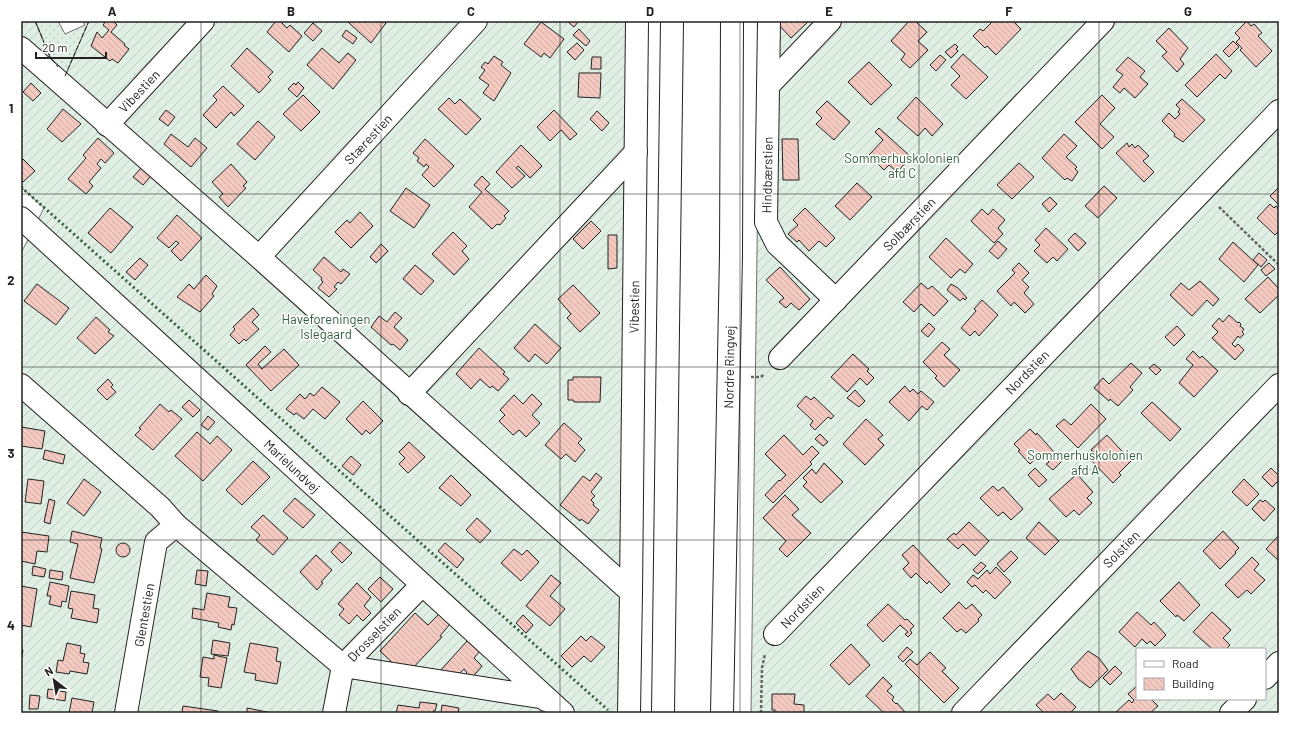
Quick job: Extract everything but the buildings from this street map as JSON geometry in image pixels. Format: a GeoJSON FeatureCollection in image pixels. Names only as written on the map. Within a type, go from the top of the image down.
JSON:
{"type":"FeatureCollection","features":[{"type":"Feature","properties":{"kind":"street","name":"Vibestien"},"geometry":{"type":"LineString","coordinates":[[107,125],[203,21]]}},
{"type":"Feature","properties":{"kind":"street","name":"Stærestien"},"geometry":{"type":"LineString","coordinates":[[260,257],[476,21]]}},
{"type":"Feature","properties":{"kind":"street","name":"Vibestien"},"geometry":{"type":"LineString","coordinates":[[629,713],[637,21]]}},
{"type":"Feature","properties":{"kind":"street"},"geometry":{"type":"LineString","coordinates":[[663,713],[672,21]]}},
{"type":"Feature","properties":{"kind":"street","name":"Nordre Ringvej"},"geometry":{"type":"LineString","coordinates":[[722,713],[731,254],[732,21]]}},
{"type":"Feature","properties":{"kind":"street","name":"Hindbærstien"},"geometry":{"type":"LineString","coordinates":[[769,21],[766,222],[777,244],[836,300]]}},
{"type":"Feature","properties":{"kind":"street"},"geometry":{"type":"LineString","coordinates":[[769,85],[830,21]]}},
{"type":"Feature","properties":{"kind":"street","name":"Solbærstien"},"geometry":{"type":"LineString","coordinates":[[780,358],[1103,21]]}},
{"type":"Feature","properties":{"kind":"street"},"geometry":{"type":"LineString","coordinates":[[21,48],[107,125],[260,257],[409,394],[631,592]]}},
{"type":"Feature","properties":{"kind":"street","name":"Nordstien"},"geometry":{"type":"LineString","coordinates":[[775,634],[1279,111]]}},
{"type":"Feature","properties":{"kind":"street"},"geometry":{"type":"LineString","coordinates":[[409,394],[636,152]]}},
{"type":"Feature","properties":{"kind":"street","name":"Marielundvej"},"geometry":{"type":"LineString","coordinates":[[21,218],[422,585],[545,706],[563,713]]}},
{"type":"Feature","properties":{"kind":"street"},"geometry":{"type":"LineString","coordinates":[[21,385],[160,508],[176,525],[343,666],[545,706]]}},
{"type":"Feature","properties":{"kind":"street","name":"Solstien"},"geometry":{"type":"LineString","coordinates":[[963,713],[1279,385]]}},
{"type":"Feature","properties":{"kind":"street","name":"Glentestien"},"geometry":{"type":"LineString","coordinates":[[126,713],[156,542],[176,525]]}},
{"type":"Feature","properties":{"kind":"street","name":"Drosselstien"},"geometry":{"type":"LineString","coordinates":[[334,713],[343,666],[422,585]]}},
{"type":"Feature","properties":{"kind":"street"},"geometry":{"type":"LineString","coordinates":[[1266,677],[1279,664]]}},
{"type":"Feature","properties":{"kind":"street"},"geometry":{"type":"LineString","coordinates":[[1231,713],[1244,700]]}},
{"type":"Feature","properties":{"kind":"path"},"geometry":{"type":"LineString","coordinates":[[1202,190],[1279,265]]}},
{"type":"Feature","properties":{"kind":"path"},"geometry":{"type":"LineString","coordinates":[[762,713],[762,668],[765,654],[775,634]]}},
{"type":"Feature","properties":{"kind":"green space","name":"Haveforeningen Islegaard"},"geometry":{"type":"Polygon","coordinates":[[[21,21],[35,21],[50,57],[65,76],[89,21],[636,21],[624,713],[21,713],[21,253],[44,208],[21,187],[21,21]]]}},
{"type":"Feature","properties":{"kind":"green space"},"geometry":{"type":"Polygon","coordinates":[[[58,21],[65,34],[85,25],[83,21],[89,21],[65,77],[50,57],[36,22],[58,21]]]}},
{"type":"Feature","properties":{"kind":"green space","name":"Sommerhuskolonien afd A"},"geometry":{"type":"Polygon","coordinates":[[[760,21],[1279,21],[1279,713],[751,713],[760,21]]]}},
{"type":"Feature","properties":{"kind":"hedge"},"geometry":{"type":"LineString","coordinates":[[21,187],[608,710]]}},
{"type":"Feature","properties":{"kind":"fence"},"geometry":{"type":"LineString","coordinates":[[35,21],[50,57],[58,67]]}},
{"type":"Feature","properties":{"kind":"fence"},"geometry":{"type":"LineString","coordinates":[[65,76],[89,21]]}},
{"type":"Feature","properties":{"kind":"park label","name":"Sommerhuskolonien afd C"},"geometry":{"type":"Point","coordinates":[902,166]}}]}
